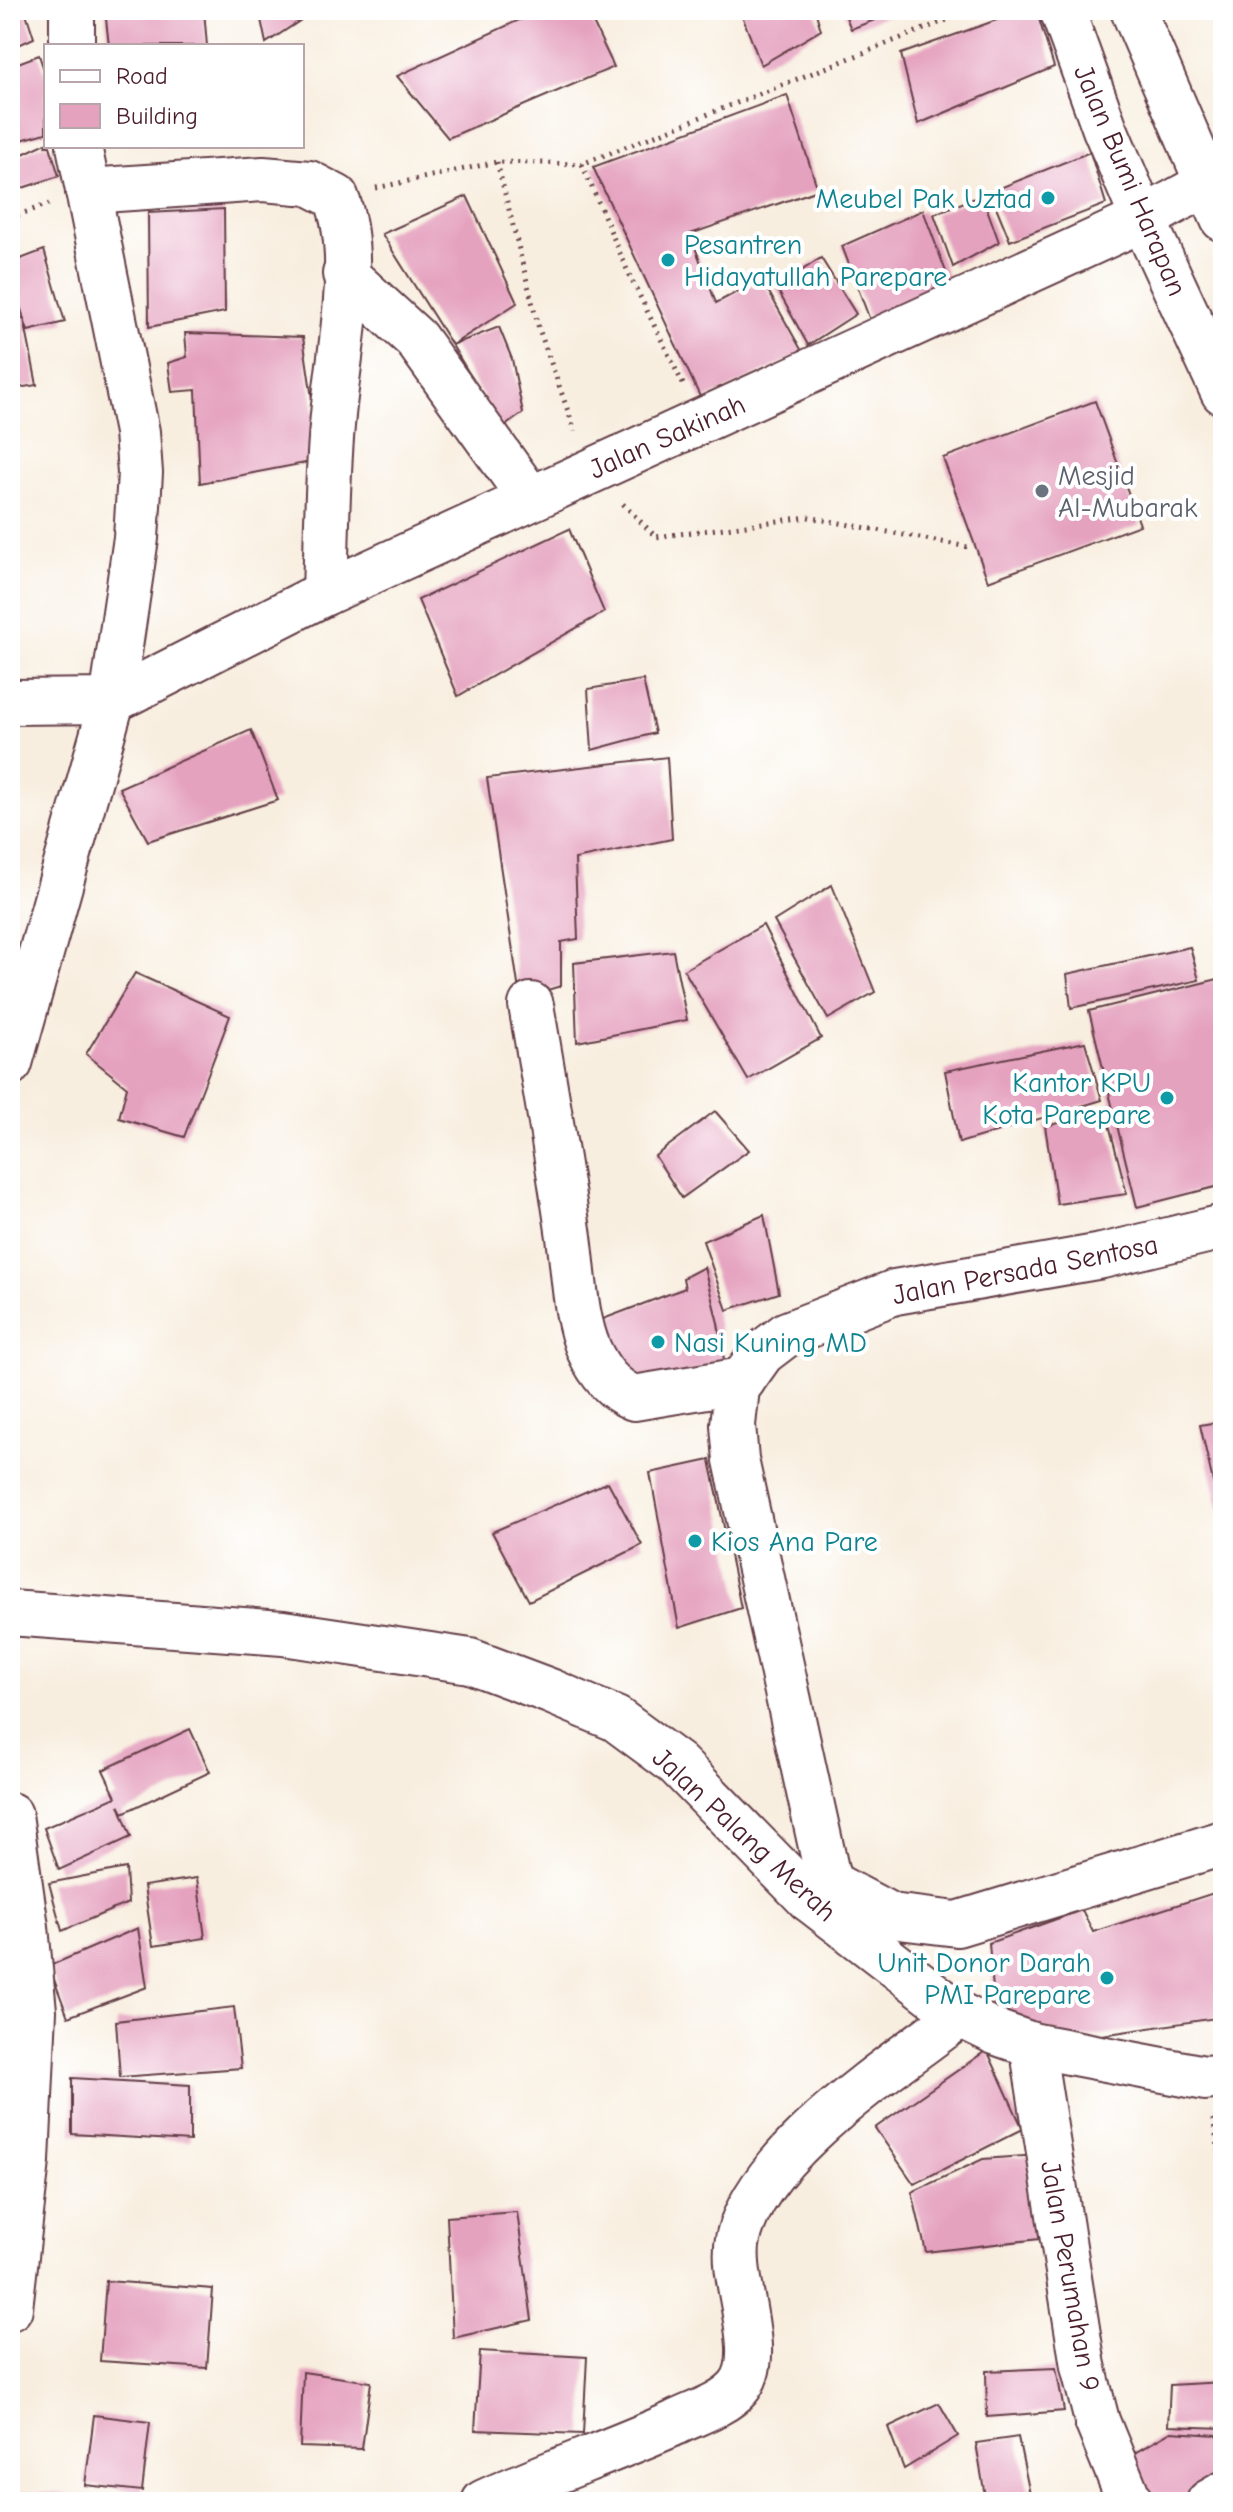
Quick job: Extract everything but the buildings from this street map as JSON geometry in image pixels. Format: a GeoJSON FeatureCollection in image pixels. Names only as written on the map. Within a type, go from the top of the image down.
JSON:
{"type":"FeatureCollection","features":[{"type":"Feature","properties":{"kind":"street"},"geometry":{"type":"LineString","coordinates":[[72,10],[72,44]]}},
{"type":"Feature","properties":{"kind":"street","name":"Jalan Bumi Harapan"},"geometry":{"type":"LineString","coordinates":[[1062,10],[1105,129],[1223,392]]}},
{"type":"Feature","properties":{"kind":"street"},"geometry":{"type":"LineString","coordinates":[[1133,10],[1218,192]]}},
{"type":"Feature","properties":{"kind":"street"},"geometry":{"type":"LineString","coordinates":[[10,1063],[112,701],[136,538],[140,473],[137,432],[79,148]]}},
{"type":"Feature","properties":{"kind":"street"},"geometry":{"type":"LineString","coordinates":[[88,191],[263,179],[309,183],[336,197],[344,217],[346,302],[332,417],[325,593]]}},
{"type":"Feature","properties":{"kind":"street","name":"Jalan Sakinah"},"geometry":{"type":"LineString","coordinates":[[112,701],[325,593],[530,498],[1143,219],[1218,192]]}},
{"type":"Feature","properties":{"kind":"street"},"geometry":{"type":"LineString","coordinates":[[345,274],[416,339],[530,498]]}},
{"type":"Feature","properties":{"kind":"street"},"geometry":{"type":"LineString","coordinates":[[10,702],[112,701]]}},
{"type":"Feature","properties":{"kind":"street"},"geometry":{"type":"LineString","coordinates":[[531,1005],[582,1330],[598,1367],[620,1392],[634,1398],[743,1380]]}},
{"type":"Feature","properties":{"kind":"street","name":"Jalan Persada Sentosa"},"geometry":{"type":"LineString","coordinates":[[819,1891],[736,1460],[733,1425],[737,1388],[762,1353],[787,1334],[895,1292],[1102,1256],[1223,1227]]}},
{"type":"Feature","properties":{"kind":"street","name":"Jalan Palang Merah"},"geometry":{"type":"LineString","coordinates":[[10,1613],[283,1633],[470,1661],[550,1691],[616,1719],[677,1764],[960,2015],[1032,2045],[1214,2077]]}},
{"type":"Feature","properties":{"kind":"street"},"geometry":{"type":"LineString","coordinates":[[10,1815],[34,2011],[27,2161],[10,2308]]}},
{"type":"Feature","properties":{"kind":"street"},"geometry":{"type":"LineString","coordinates":[[819,1891],[891,1916],[957,1924],[1223,1843]]}},
{"type":"Feature","properties":{"kind":"street"},"geometry":{"type":"LineString","coordinates":[[484,2502],[637,2440],[717,2404],[737,2389],[746,2376],[749,2356],[737,2271],[737,2243],[744,2217],[767,2179],[823,2119],[960,2015]]}},
{"type":"Feature","properties":{"kind":"street","name":"Jalan Perumahan 9"},"geometry":{"type":"LineString","coordinates":[[1032,2045],[1083,2366],[1097,2421],[1130,2502]]}},
{"type":"Feature","properties":{"kind":"street"},"geometry":{"type":"LineString","coordinates":[[1209,2502],[1223,2494]]}},
{"type":"Feature","properties":{"kind":"path"},"geometry":{"type":"LineString","coordinates":[[336,197],[497,162],[582,164],[972,10]]}},
{"type":"Feature","properties":{"kind":"path"},"geometry":{"type":"LineString","coordinates":[[497,162],[539,329],[590,471],[656,537],[808,517],[968,547]]}},
{"type":"Feature","properties":{"kind":"path"},"geometry":{"type":"LineString","coordinates":[[582,164],[628,272],[701,421]]}},
{"type":"Feature","properties":{"kind":"path"},"geometry":{"type":"LineString","coordinates":[[1214,2077],[1223,2173]]}},
{"type":"Feature","properties":{"kind":"place","name":"Meubel Pak Uztad"},"geometry":{"type":"Point","coordinates":[1048,198]}},
{"type":"Feature","properties":{"kind":"place","name":"Pesantren Hidayatullah Parepare"},"geometry":{"type":"Point","coordinates":[668,260]}},
{"type":"Feature","properties":{"kind":"place","name":"Mesjid Al-Mubarak"},"geometry":{"type":"Point","coordinates":[1042,491]}},
{"type":"Feature","properties":{"kind":"place","name":"Kantor KPU Kota Parepare"},"geometry":{"type":"Point","coordinates":[1167,1098]}},
{"type":"Feature","properties":{"kind":"place","name":"Nasi Kuning MD"},"geometry":{"type":"Point","coordinates":[658,1342]}},
{"type":"Feature","properties":{"kind":"place","name":"Kios Ana Pare"},"geometry":{"type":"Point","coordinates":[695,1541]}},
{"type":"Feature","properties":{"kind":"place","name":"Unit Donor Darah PMI Parepare"},"geometry":{"type":"Point","coordinates":[1107,1978]}}]}
